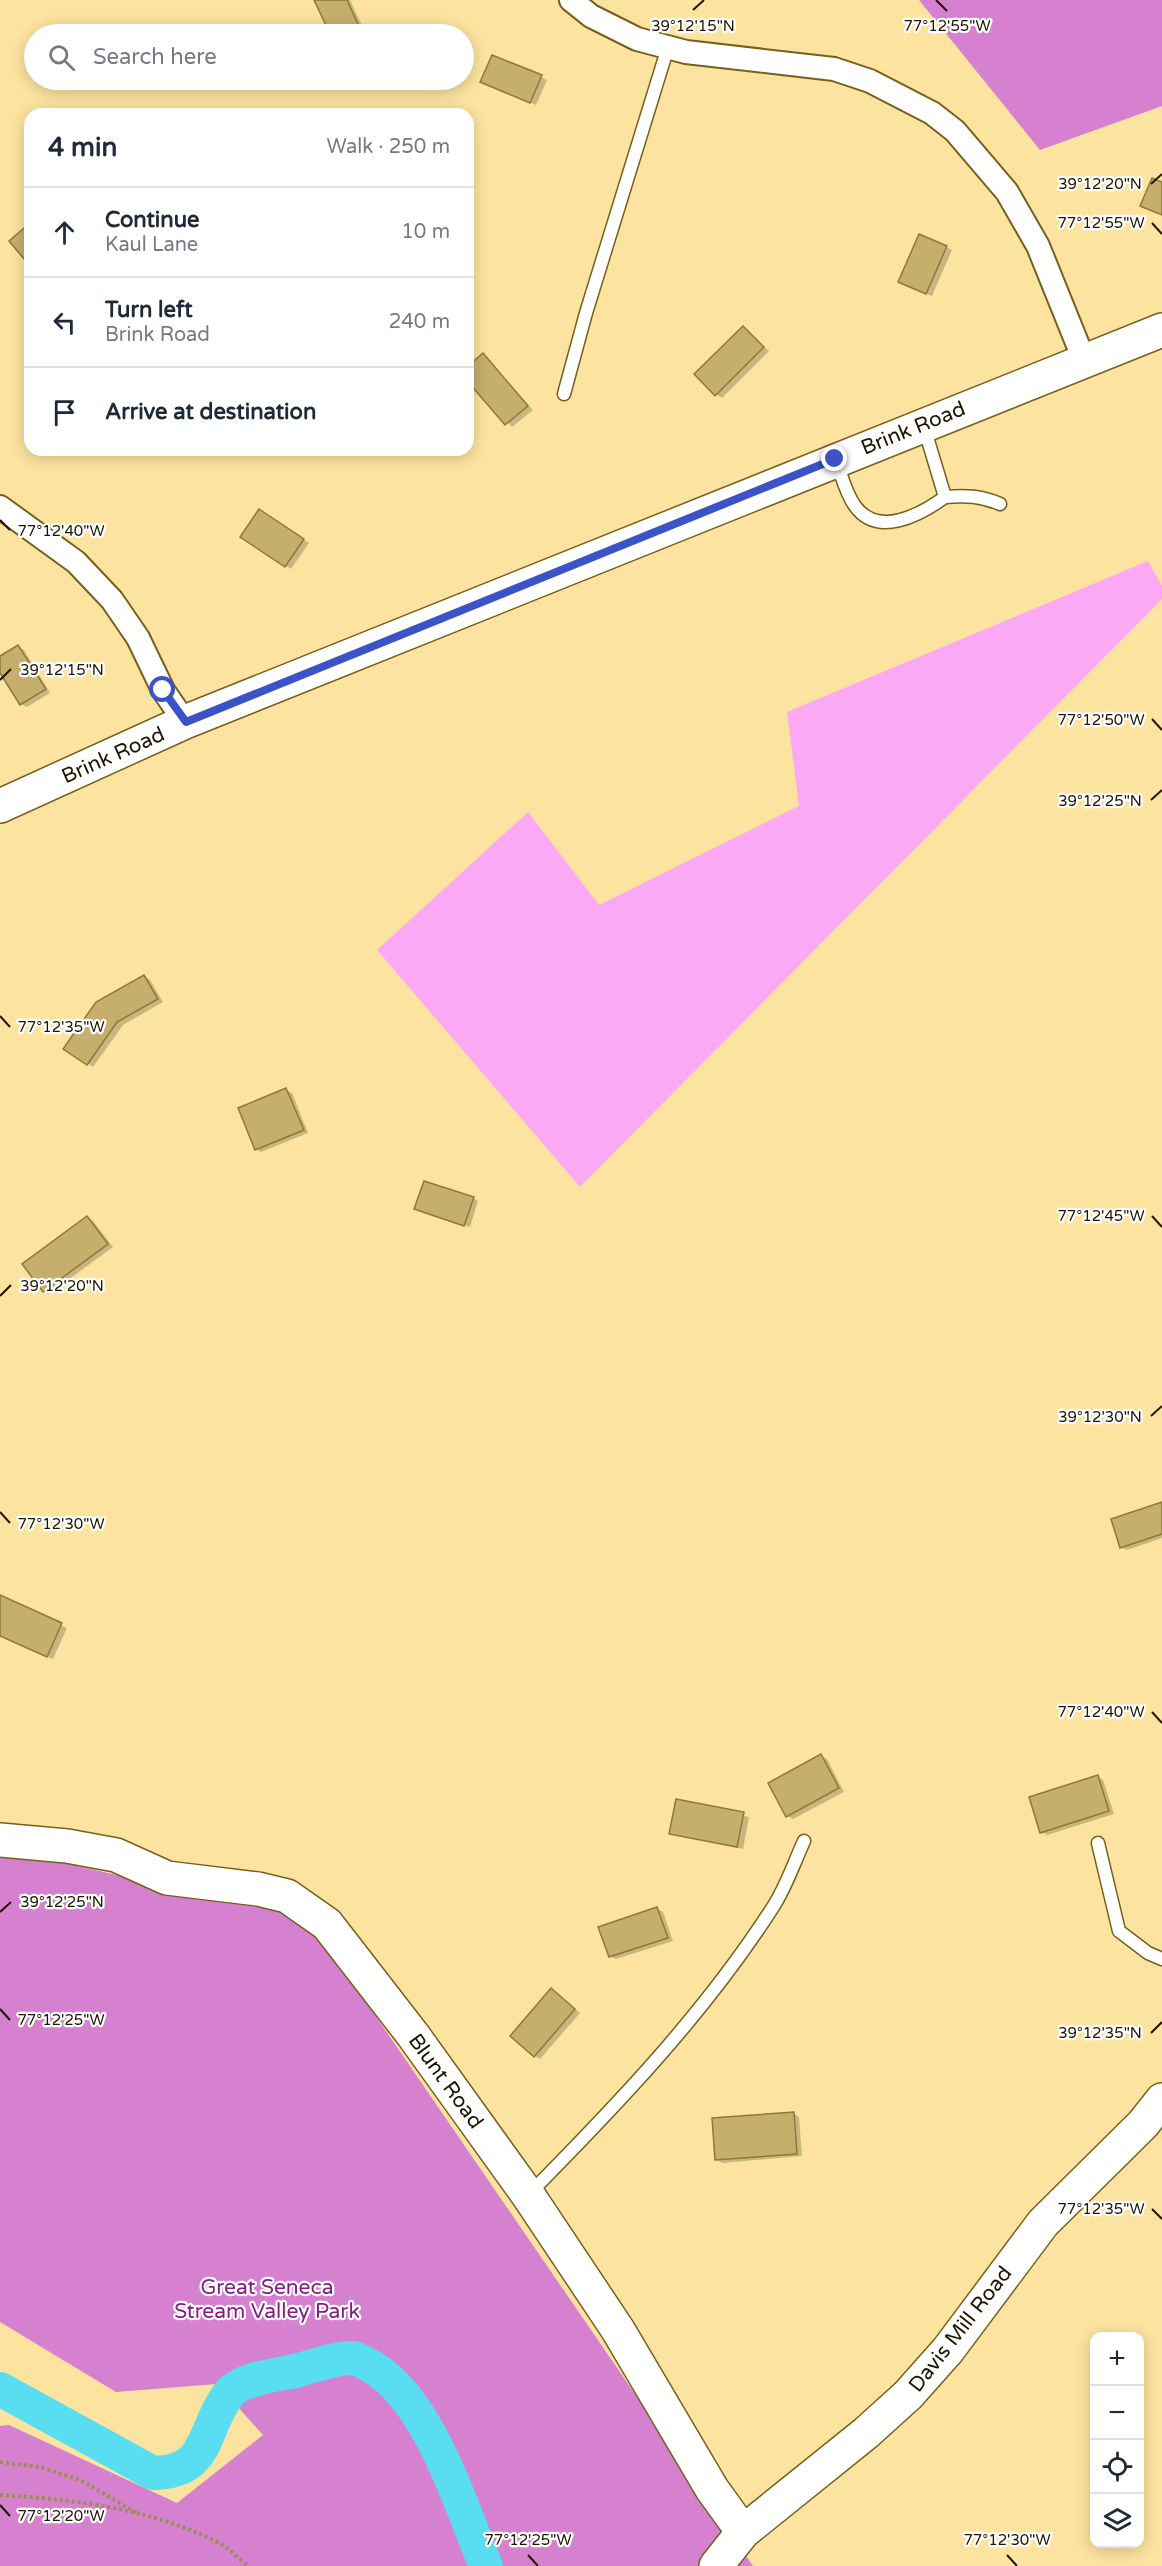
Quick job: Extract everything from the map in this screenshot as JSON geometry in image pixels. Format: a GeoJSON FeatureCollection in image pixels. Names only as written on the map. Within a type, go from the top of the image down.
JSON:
{"type":"FeatureCollection","features":[{"type":"Feature","properties":{"kind":"street"},"geometry":{"type":"LineString","coordinates":[[571,0],[591,16],[637,39],[686,52],[834,69],[870,81],[932,113],[955,131],[1007,192],[1038,246],[1084,360]]}},
{"type":"Feature","properties":{"kind":"street","name":"Brink Road"},"geometry":{"type":"LineString","coordinates":[[0,806],[186,722],[835,459],[1162,330]]}},
{"type":"Feature","properties":{"kind":"street"},"geometry":{"type":"LineString","coordinates":[[0,507],[76,562],[112,600],[138,638],[163,690],[186,722]]}},
{"type":"Feature","properties":{"kind":"street","name":"Blunt Road"},"geometry":{"type":"LineString","coordinates":[[0,1840],[68,1846],[116,1855],[167,1878],[258,1888],[287,1896],[327,1924],[413,2035],[528,2195],[618,2330],[712,2488],[743,2532]]}},
{"type":"Feature","properties":{"kind":"street","name":"Davis Mill Road"},"geometry":{"type":"LineString","coordinates":[[716,2566],[743,2532],[866,2433],[908,2395],[948,2350],[1043,2223],[1143,2124],[1162,2100]]}},
{"type":"Feature","properties":{"kind":"lane"},"geometry":{"type":"LineString","coordinates":[[564,394],[586,313],[669,47]]}},
{"type":"Feature","properties":{"kind":"lane"},"geometry":{"type":"LineString","coordinates":[[923,424],[945,497]]}},
{"type":"Feature","properties":{"kind":"lane"},"geometry":{"type":"LineString","coordinates":[[835,459],[855,506],[867,518],[880,522],[909,518],[926,511],[945,497],[968,495],[984,497],[1000,504]]}},
{"type":"Feature","properties":{"kind":"lane"},"geometry":{"type":"LineString","coordinates":[[528,2195],[627,2096],[724,1977],[774,1905],[804,1841]]}},
{"type":"Feature","properties":{"kind":"lane"},"geometry":{"type":"LineString","coordinates":[[1098,1843],[1119,1931],[1148,1953],[1162,1959]]}},
{"type":"Feature","properties":{"kind":"path"},"geometry":{"type":"LineString","coordinates":[[0,2462],[40,2467],[80,2480],[147,2520],[163,2520]]}},
{"type":"Feature","properties":{"kind":"path"},"geometry":{"type":"LineString","coordinates":[[0,2495],[43,2497],[163,2520],[221,2544],[248,2566]]}},
{"type":"Feature","properties":{"kind":"shaded area"},"geometry":{"type":"Polygon","coordinates":[[[1148,561],[1162,586],[1162,599],[580,1187],[377,950],[528,812],[599,905],[799,806],[787,712],[1148,561]]]}},
{"type":"Feature","properties":{"kind":"green space"},"geometry":{"type":"Polygon","coordinates":[[[919,0],[1162,0],[1162,106],[1040,150],[919,0]]]}},
{"type":"Feature","properties":{"kind":"green space","name":"Great Seneca Stream Valley Park"},"geometry":{"type":"Polygon","coordinates":[[[0,1848],[121,1876],[272,1906],[320,1935],[753,2566],[0,2566],[0,2426],[9,2425],[177,2503],[263,2435],[217,2384],[116,2392],[0,2322],[0,1848]]]}},
{"type":"Feature","properties":{"kind":"building"},"geometry":{"type":"Polygon","coordinates":[[[314,0],[347,0],[358,24],[325,24],[314,0]]]}},
{"type":"Feature","properties":{"kind":"building"},"geometry":{"type":"Polygon","coordinates":[[[492,55],[542,75],[530,103],[480,82],[492,55]]]}},
{"type":"Feature","properties":{"kind":"building"},"geometry":{"type":"Polygon","coordinates":[[[1152,178],[1162,182],[1162,215],[1140,206],[1152,178]]]}},
{"type":"Feature","properties":{"kind":"building"},"geometry":{"type":"Polygon","coordinates":[[[24,228],[24,259],[9,241],[24,228]]]}},
{"type":"Feature","properties":{"kind":"building"},"geometry":{"type":"Polygon","coordinates":[[[919,234],[947,246],[926,294],[898,282],[919,234]]]}},
{"type":"Feature","properties":{"kind":"building"},"geometry":{"type":"Polygon","coordinates":[[[743,326],[764,347],[715,396],[694,374],[743,326]]]}},
{"type":"Feature","properties":{"kind":"building"},"geometry":{"type":"Polygon","coordinates":[[[483,353],[528,406],[505,425],[474,389],[474,361],[483,353]]]}},
{"type":"Feature","properties":{"kind":"building"},"geometry":{"type":"Polygon","coordinates":[[[259,509],[304,539],[285,567],[240,537],[259,509]]]}},
{"type":"Feature","properties":{"kind":"building"},"geometry":{"type":"Polygon","coordinates":[[[18,645],[46,689],[20,705],[0,673],[0,656],[18,645]]]}},
{"type":"Feature","properties":{"kind":"building"},"geometry":{"type":"Polygon","coordinates":[[[144,975],[158,999],[117,1022],[87,1065],[63,1049],[96,1002],[144,975]]]}},
{"type":"Feature","properties":{"kind":"building"},"geometry":{"type":"Polygon","coordinates":[[[286,1088],[304,1130],[255,1150],[238,1108],[286,1088]]]}},
{"type":"Feature","properties":{"kind":"building"},"geometry":{"type":"Polygon","coordinates":[[[424,1181],[474,1197],[464,1226],[414,1209],[424,1181]]]}},
{"type":"Feature","properties":{"kind":"building"},"geometry":{"type":"Polygon","coordinates":[[[87,1216],[108,1244],[43,1292],[22,1264],[87,1216]]]}},
{"type":"Feature","properties":{"kind":"building"},"geometry":{"type":"Polygon","coordinates":[[[1162,1502],[1162,1534],[1120,1548],[1111,1519],[1162,1502]]]}},
{"type":"Feature","properties":{"kind":"building"},"geometry":{"type":"Polygon","coordinates":[[[0,1595],[62,1623],[47,1657],[0,1636],[0,1595]]]}},
{"type":"Feature","properties":{"kind":"building"},"geometry":{"type":"Polygon","coordinates":[[[821,1754],[839,1788],[786,1817],[768,1783],[821,1754]]]}},
{"type":"Feature","properties":{"kind":"building"},"geometry":{"type":"Polygon","coordinates":[[[1098,1775],[1109,1811],[1040,1833],[1029,1797],[1098,1775]]]}},
{"type":"Feature","properties":{"kind":"building"},"geometry":{"type":"Polygon","coordinates":[[[676,1799],[744,1812],[737,1847],[669,1834],[676,1799]]]}},
{"type":"Feature","properties":{"kind":"building"},"geometry":{"type":"Polygon","coordinates":[[[657,1907],[668,1938],[609,1957],[598,1927],[657,1907]]]}},
{"type":"Feature","properties":{"kind":"building"},"geometry":{"type":"Polygon","coordinates":[[[551,1988],[575,2009],[534,2057],[510,2036],[551,1988]]]}},
{"type":"Feature","properties":{"kind":"building"},"geometry":{"type":"Polygon","coordinates":[[[794,2112],[797,2154],[715,2160],[712,2118],[794,2112]]]}},
{"type":"Feature","properties":{"kind":"waterway"},"geometry":{"type":"LineString","coordinates":[[0,2389],[153,2473],[172,2471],[195,2457],[219,2409],[228,2395],[241,2385],[259,2378],[332,2361],[356,2359],[387,2378],[407,2399],[424,2424],[453,2483],[486,2566]]}},
{"type":"Feature","properties":{"kind":"route"},"geometry":{"type":"LineString","coordinates":[[163,690],[186,722],[835,459]]}}]}
